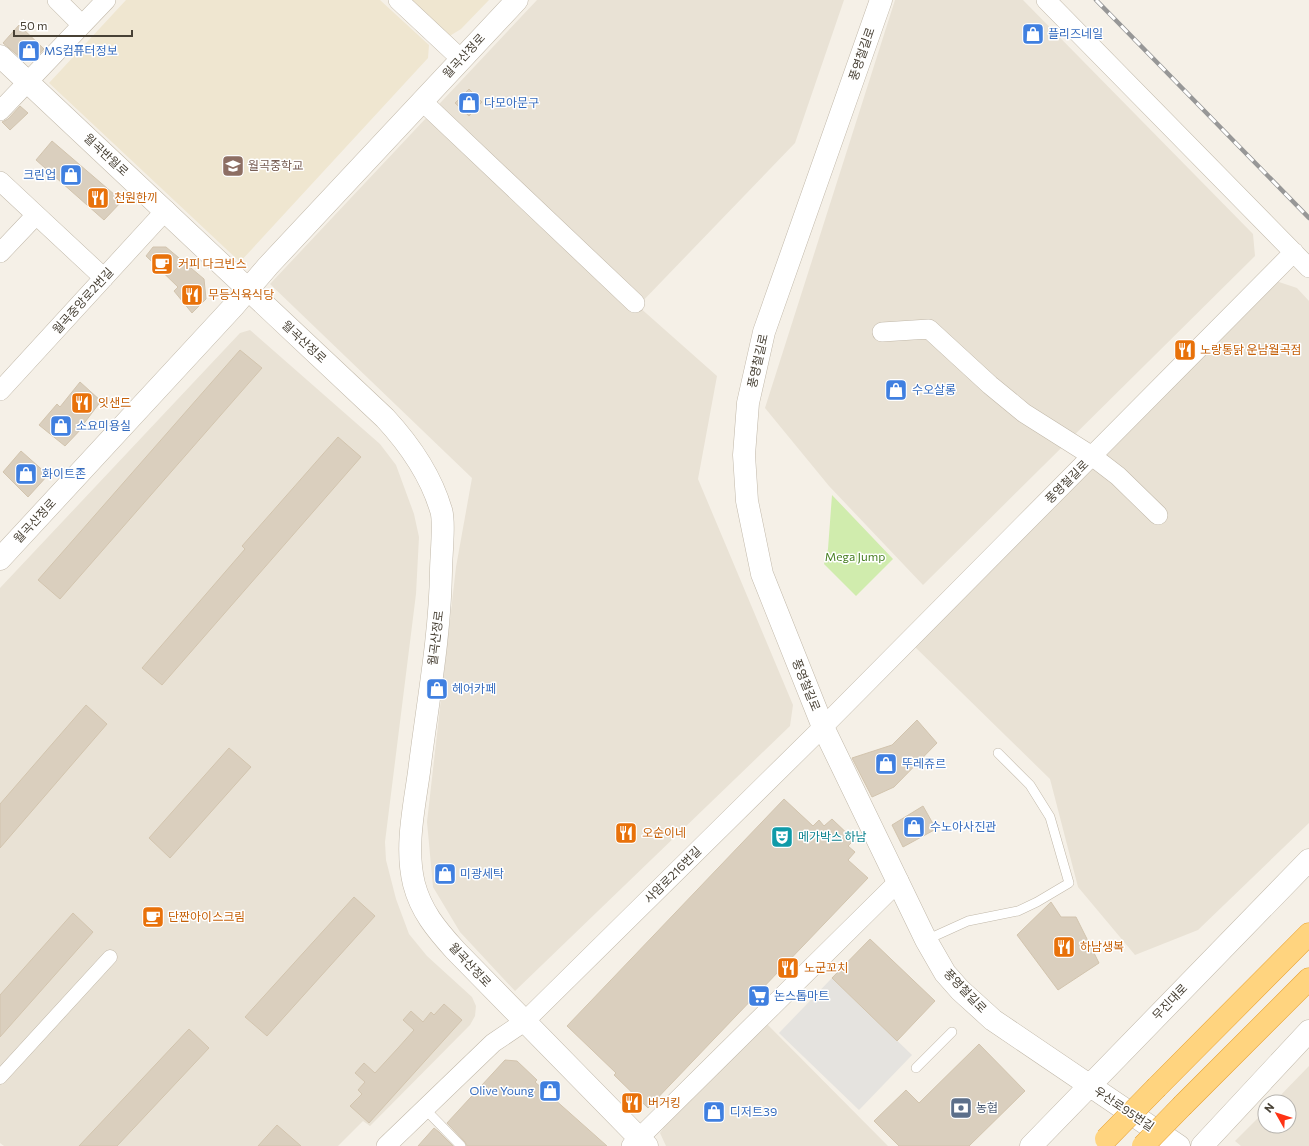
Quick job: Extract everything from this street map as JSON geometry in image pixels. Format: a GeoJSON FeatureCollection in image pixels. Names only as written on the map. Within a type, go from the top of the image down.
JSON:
{"type":"FeatureCollection","features":[{"type":"Feature","properties":{"kind":"highway"},"geometry":{"type":"LineString","coordinates":[[1103,1143],[1156,1087],[1309,934]]}},
{"type":"Feature","properties":{"kind":"highway"},"geometry":{"type":"LineString","coordinates":[[1143,1146],[1309,980]]}},
{"type":"Feature","properties":{"kind":"street"},"geometry":{"type":"LineString","coordinates":[[57,0],[82,25]]}},
{"type":"Feature","properties":{"kind":"street"},"geometry":{"type":"LineString","coordinates":[[0,111],[106,0]]}},
{"type":"Feature","properties":{"kind":"street"},"geometry":{"type":"LineString","coordinates":[[398,0],[461,59]]}},
{"type":"Feature","properties":{"kind":"street","name":"월곡산정로"},"geometry":{"type":"LineString","coordinates":[[0,559],[216,325],[248,288],[517,0]]}},
{"type":"Feature","properties":{"kind":"street","name":"풍영철길로"},"geometry":{"type":"LineString","coordinates":[[881,0],[764,332],[747,411],[744,455],[747,501],[762,574],[823,727],[899,881],[926,940],[945,973],[978,1007],[993,1020],[1088,1086]]}},
{"type":"Feature","properties":{"kind":"street"},"geometry":{"type":"LineString","coordinates":[[1046,0],[1309,268]]}},
{"type":"Feature","properties":{"kind":"street","name":"월곡반월로"},"geometry":{"type":"LineString","coordinates":[[0,56],[248,288]]}},
{"type":"Feature","properties":{"kind":"street"},"geometry":{"type":"LineString","coordinates":[[423,102],[635,304]]}},
{"type":"Feature","properties":{"kind":"street"},"geometry":{"type":"LineString","coordinates":[[0,181],[104,278]]}},
{"type":"Feature","properties":{"kind":"street","name":"월곡중앙로2번길"},"geometry":{"type":"LineString","coordinates":[[0,391],[166,210]]}},
{"type":"Feature","properties":{"kind":"street"},"geometry":{"type":"LineString","coordinates":[[0,253],[36,214]]}},
{"type":"Feature","properties":{"kind":"street","name":"풍영철길로"},"geometry":{"type":"LineString","coordinates":[[823,727],[1294,252]]}},
{"type":"Feature","properties":{"kind":"street","name":"월곡산정로"},"geometry":{"type":"LineString","coordinates":[[248,288],[403,437],[418,459],[442,512],[441,597],[412,823],[411,846],[414,882],[423,910],[437,930],[524,1022]]}},
{"type":"Feature","properties":{"kind":"street"},"geometry":{"type":"LineString","coordinates":[[882,332],[929,328],[970,368],[1024,413],[1092,456],[1118,476],[1158,515]]}},
{"type":"Feature","properties":{"kind":"street","name":"사암로216번길"},"geometry":{"type":"LineString","coordinates":[[386,1146],[493,1043],[524,1022],[823,727]]}},
{"type":"Feature","properties":{"kind":"street","name":"무진대로"},"geometry":{"type":"LineString","coordinates":[[1031,1146],[1309,860]]}},
{"type":"Feature","properties":{"kind":"street"},"geometry":{"type":"LineString","coordinates":[[524,1022],[639,1143],[899,881]]}},
{"type":"Feature","properties":{"kind":"street"},"geometry":{"type":"LineString","coordinates":[[0,1077],[110,957]]}},
{"type":"Feature","properties":{"kind":"street"},"geometry":{"type":"LineString","coordinates":[[1202,1146],[1309,1031]]}},
{"type":"Feature","properties":{"kind":"street","name":"우산로95번길"},"geometry":{"type":"LineString","coordinates":[[1088,1086],[1179,1146]]}},
{"type":"Feature","properties":{"kind":"lane"},"geometry":{"type":"LineString","coordinates":[[926,940],[968,921],[1018,910],[1037,902],[1069,883],[1056,833],[1047,811],[1030,785],[998,753]]}},
{"type":"Feature","properties":{"kind":"lane"},"geometry":{"type":"LineString","coordinates":[[916,1068],[952,1032]]}},
{"type":"Feature","properties":{"kind":"lane"},"geometry":{"type":"LineString","coordinates":[[424,1108],[461,1146]]}},
{"type":"Feature","properties":{"kind":"shaded area","name":"월곡중학교"},"geometry":{"type":"Polygon","coordinates":[[[126,0],[380,0],[429,45],[428,58],[240,262],[49,83],[126,0]]]}},
{"type":"Feature","properties":{"kind":"shaded area"},"geometry":{"type":"Polygon","coordinates":[[[411,0],[489,0],[461,29],[448,37],[411,0]]]}},
{"type":"Feature","properties":{"kind":"shaded area"},"geometry":{"type":"Polygon","coordinates":[[[537,0],[844,0],[795,143],[638,306],[717,376],[698,479],[793,705],[790,726],[515,991],[460,932],[433,887],[427,822],[456,567],[472,478],[270,284],[537,0]]]}},
{"type":"Feature","properties":{"kind":"shaded area"},"geometry":{"type":"Polygon","coordinates":[[[895,0],[1023,0],[1253,234],[1255,256],[923,585],[829,486],[765,408],[895,0]]]}},
{"type":"Feature","properties":{"kind":"shaded area"},"geometry":{"type":"Polygon","coordinates":[[[1276,281],[1297,288],[1309,301],[1309,823],[1198,930],[1135,955],[1078,887],[1050,779],[915,647],[1276,281]]]}},
{"type":"Feature","properties":{"kind":"shaded area"},"geometry":{"type":"Polygon","coordinates":[[[250,330],[380,444],[396,465],[414,514],[419,537],[416,594],[385,842],[386,860],[396,899],[409,934],[427,956],[472,997],[476,1006],[475,1016],[470,1025],[370,1126],[363,1121],[338,1146],[4,1146],[0,1143],[0,588],[240,333],[250,330]]]}},
{"type":"Feature","properties":{"kind":"shaded area"},"geometry":{"type":"Polygon","coordinates":[[[832,978],[912,1055],[859,1110],[779,1033],[832,978]]]}},
{"type":"Feature","properties":{"kind":"shaded area"},"geometry":{"type":"Polygon","coordinates":[[[763,1020],[888,1146],[666,1146],[660,1133],[671,1117],[763,1020]]]}},
{"type":"Feature","properties":{"kind":"shaded area"},"geometry":{"type":"Polygon","coordinates":[[[1309,1066],[1309,1146],[1241,1146],[1235,1141],[1257,1119],[1257,1134],[1297,1134],[1297,1094],[1282,1094],[1309,1066]]]}},
{"type":"Feature","properties":{"kind":"green space","name":"Mega Jump"},"geometry":{"type":"Polygon","coordinates":[[[832,495],[893,559],[856,596],[824,564],[828,549],[832,495]]]}},
{"type":"Feature","properties":{"kind":"building"},"geometry":{"type":"Polygon","coordinates":[[[19,25],[44,49],[34,60],[21,58],[3,43],[19,25]]]}},
{"type":"Feature","properties":{"kind":"building","name":"다모아문구"},"geometry":{"type":"Polygon","coordinates":[[[469,89],[482,102],[469,116],[455,103],[469,89]]]}},
{"type":"Feature","properties":{"kind":"building"},"geometry":{"type":"Polygon","coordinates":[[[20,106],[28,113],[10,130],[2,122],[8,119],[20,106]]]}},
{"type":"Feature","properties":{"kind":"building"},"geometry":{"type":"Polygon","coordinates":[[[52,141],[122,201],[104,220],[36,160],[52,141]]]}},
{"type":"Feature","properties":{"kind":"building"},"geometry":{"type":"Polygon","coordinates":[[[153,247],[166,247],[204,279],[206,299],[192,313],[174,291],[178,287],[146,256],[153,247]]]}},
{"type":"Feature","properties":{"kind":"building"},"geometry":{"type":"Polygon","coordinates":[[[240,350],[262,368],[60,599],[38,580],[240,350]]]}},
{"type":"Feature","properties":{"kind":"building"},"geometry":{"type":"Polygon","coordinates":[[[80,382],[101,401],[82,426],[83,427],[65,446],[39,425],[57,404],[60,407],[80,382]]]}},
{"type":"Feature","properties":{"kind":"building"},"geometry":{"type":"Polygon","coordinates":[[[338,437],[361,457],[162,685],[142,668],[245,549],[242,546],[338,437]]]}},
{"type":"Feature","properties":{"kind":"building","name":"화이트존"},"geometry":{"type":"Polygon","coordinates":[[[21,451],[48,475],[28,497],[3,472],[21,451]]]}},
{"type":"Feature","properties":{"kind":"building"},"geometry":{"type":"Polygon","coordinates":[[[86,705],[107,724],[0,848],[0,804],[86,705]]]}},
{"type":"Feature","properties":{"kind":"building","name":"뚜레쥬르"},"geometry":{"type":"Polygon","coordinates":[[[917,720],[937,743],[894,787],[872,797],[852,758],[892,745],[917,720]]]}},
{"type":"Feature","properties":{"kind":"building"},"geometry":{"type":"Polygon","coordinates":[[[229,748],[251,767],[170,858],[149,838],[229,748]]]}},
{"type":"Feature","properties":{"kind":"building"},"geometry":{"type":"Polygon","coordinates":[[[784,799],[813,826],[819,820],[824,826],[832,819],[854,840],[848,846],[855,852],[848,860],[868,878],[648,1108],[614,1075],[616,1073],[567,1026],[784,799]]]}},
{"type":"Feature","properties":{"kind":"building","name":"수노아사진관"},"geometry":{"type":"Polygon","coordinates":[[[923,806],[936,829],[903,847],[892,825],[923,806]]]}},
{"type":"Feature","properties":{"kind":"building"},"geometry":{"type":"Polygon","coordinates":[[[354,897],[375,916],[267,1036],[245,1017],[354,897]]]}},
{"type":"Feature","properties":{"kind":"building"},"geometry":{"type":"Polygon","coordinates":[[[1051,902],[1061,917],[1076,917],[1099,963],[1058,990],[1017,935],[1051,902]]]}},
{"type":"Feature","properties":{"kind":"building"},"geometry":{"type":"Polygon","coordinates":[[[73,913],[93,932],[0,1037],[0,995],[73,913]]]}},
{"type":"Feature","properties":{"kind":"building"},"geometry":{"type":"Polygon","coordinates":[[[870,939],[935,1001],[897,1041],[832,978],[870,939]]]}},
{"type":"Feature","properties":{"kind":"building"},"geometry":{"type":"Polygon","coordinates":[[[444,1004],[462,1020],[369,1123],[350,1106],[362,1094],[358,1090],[365,1082],[355,1073],[364,1063],[375,1073],[398,1048],[414,1030],[403,1020],[411,1011],[423,1022],[431,1012],[434,1015],[444,1004]]]}},
{"type":"Feature","properties":{"kind":"building"},"geometry":{"type":"Polygon","coordinates":[[[189,1029],[209,1048],[117,1146],[79,1146],[189,1029]]]}},
{"type":"Feature","properties":{"kind":"building"},"geometry":{"type":"Polygon","coordinates":[[[979,1044],[1025,1091],[969,1146],[899,1146],[874,1121],[906,1090],[919,1103],[979,1044]]]}},
{"type":"Feature","properties":{"kind":"building"},"geometry":{"type":"Polygon","coordinates":[[[505,1060],[517,1061],[537,1080],[535,1082],[607,1146],[467,1146],[447,1123],[505,1060]]]}},
{"type":"Feature","properties":{"kind":"building"},"geometry":{"type":"Polygon","coordinates":[[[277,1125],[301,1146],[258,1146],[277,1125]]]}},
{"type":"Feature","properties":{"kind":"building"},"geometry":{"type":"Polygon","coordinates":[[[434,1128],[439,1132],[453,1146],[418,1146],[434,1128]]]}},
{"type":"Feature","properties":{"kind":"railway"},"geometry":{"type":"LineString","coordinates":[[1096,0],[1309,218]]}},
{"type":"Feature","properties":{"kind":"place","name":"플리즈네일"},"geometry":{"type":"Point","coordinates":[1033,34]}},
{"type":"Feature","properties":{"kind":"place","name":"MS컴퓨터정보"},"geometry":{"type":"Point","coordinates":[29,51]}},
{"type":"Feature","properties":{"kind":"place","name":"다모아문구"},"geometry":{"type":"Point","coordinates":[469,103]}},
{"type":"Feature","properties":{"kind":"place","name":"월곡중학교"},"geometry":{"type":"Point","coordinates":[233,166]}},
{"type":"Feature","properties":{"kind":"place","name":"크린업"},"geometry":{"type":"Point","coordinates":[71,175]}},
{"type":"Feature","properties":{"kind":"place","name":"천원한끼"},"geometry":{"type":"Point","coordinates":[98,198]}},
{"type":"Feature","properties":{"kind":"place","name":"커피 다크빈스"},"geometry":{"type":"Point","coordinates":[162,264]}},
{"type":"Feature","properties":{"kind":"place","name":"무등식육식당"},"geometry":{"type":"Point","coordinates":[192,295]}},
{"type":"Feature","properties":{"kind":"place","name":"노랑통닭 운남월곡점"},"geometry":{"type":"Point","coordinates":[1185,350]}},
{"type":"Feature","properties":{"kind":"place","name":"수오살롱"},"geometry":{"type":"Point","coordinates":[896,390]}},
{"type":"Feature","properties":{"kind":"place","name":"잇샌드"},"geometry":{"type":"Point","coordinates":[82,403]}},
{"type":"Feature","properties":{"kind":"place","name":"소요미용실"},"geometry":{"type":"Point","coordinates":[61,426]}},
{"type":"Feature","properties":{"kind":"place","name":"화이트존"},"geometry":{"type":"Point","coordinates":[26,474]}},
{"type":"Feature","properties":{"kind":"place","name":"헤어카페"},"geometry":{"type":"Point","coordinates":[437,689]}},
{"type":"Feature","properties":{"kind":"place","name":"뚜레쥬르"},"geometry":{"type":"Point","coordinates":[886,764]}},
{"type":"Feature","properties":{"kind":"place","name":"수노아사진관"},"geometry":{"type":"Point","coordinates":[914,827]}},
{"type":"Feature","properties":{"kind":"place","name":"오순이네"},"geometry":{"type":"Point","coordinates":[626,833]}},
{"type":"Feature","properties":{"kind":"place","name":"메가박스 하남"},"geometry":{"type":"Point","coordinates":[782,837]}},
{"type":"Feature","properties":{"kind":"place","name":"미광세탁"},"geometry":{"type":"Point","coordinates":[445,874]}},
{"type":"Feature","properties":{"kind":"place","name":"단짠아이스크림"},"geometry":{"type":"Point","coordinates":[153,917]}},
{"type":"Feature","properties":{"kind":"place","name":"하남생복"},"geometry":{"type":"Point","coordinates":[1064,947]}},
{"type":"Feature","properties":{"kind":"place","name":"노군꼬치"},"geometry":{"type":"Point","coordinates":[788,968]}},
{"type":"Feature","properties":{"kind":"place","name":"논스톱마트"},"geometry":{"type":"Point","coordinates":[759,996]}},
{"type":"Feature","properties":{"kind":"place","name":"Olive Young"},"geometry":{"type":"Point","coordinates":[550,1091]}},
{"type":"Feature","properties":{"kind":"place","name":"버거킹"},"geometry":{"type":"Point","coordinates":[632,1103]}},
{"type":"Feature","properties":{"kind":"place","name":"농협"},"geometry":{"type":"Point","coordinates":[961,1108]}},
{"type":"Feature","properties":{"kind":"place","name":"디저트39"},"geometry":{"type":"Point","coordinates":[714,1112]}}]}
